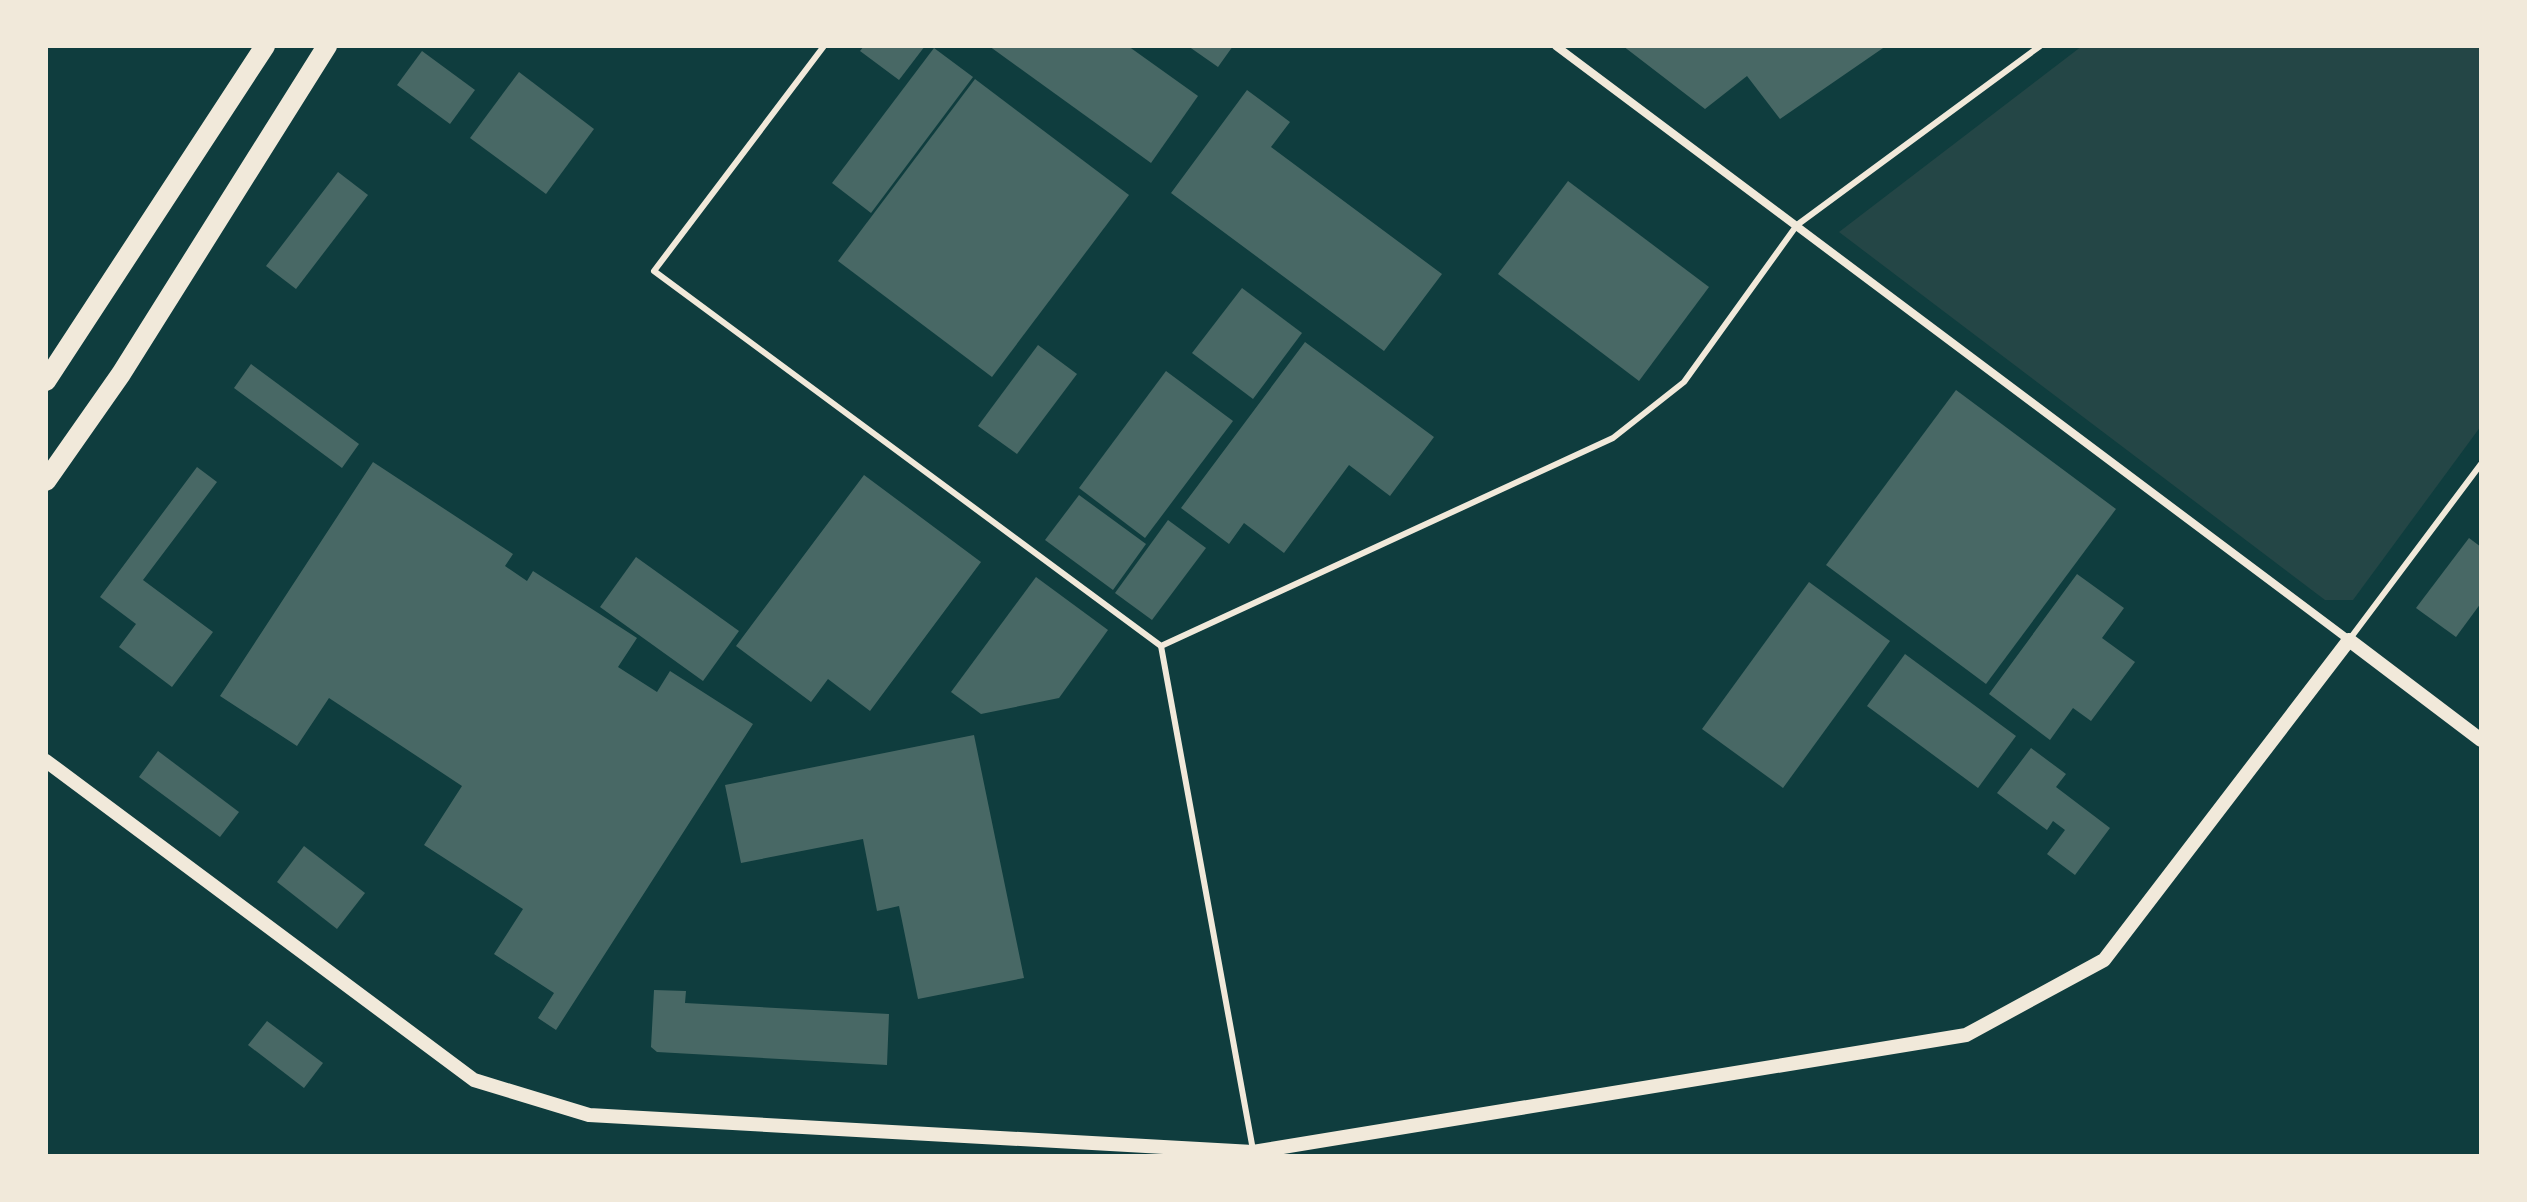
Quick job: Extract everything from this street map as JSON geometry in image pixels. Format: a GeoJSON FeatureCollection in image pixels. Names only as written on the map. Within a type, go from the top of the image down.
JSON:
{"type":"FeatureCollection","features":[{"type":"Feature","properties":{"kind":"main road"},"geometry":{"type":"LineString","coordinates":[[46,381],[265,46]]}},
{"type":"Feature","properties":{"kind":"main road"},"geometry":{"type":"LineString","coordinates":[[46,481],[121,374],[327,46]]}},
{"type":"Feature","properties":{"kind":"street"},"geometry":{"type":"LineString","coordinates":[[1556,46],[2481,740]]}},
{"type":"Feature","properties":{"kind":"street"},"geometry":{"type":"LineString","coordinates":[[46,761],[474,1080],[589,1115],[1254,1154],[1966,1035],[2104,960],[2349,640]]}},
{"type":"Feature","properties":{"kind":"lane"},"geometry":{"type":"LineString","coordinates":[[824,46],[654,271],[1161,646],[1254,1154]]}},
{"type":"Feature","properties":{"kind":"lane"},"geometry":{"type":"LineString","coordinates":[[1161,646],[1613,438],[1684,382],[1797,225],[2040,46]]}},
{"type":"Feature","properties":{"kind":"lane"},"geometry":{"type":"LineString","coordinates":[[2349,640],[2481,464]]}},
{"type":"Feature","properties":{"kind":"shaded area"},"geometry":{"type":"Polygon","coordinates":[[[2082,46],[2481,46],[2481,426],[2353,600],[2325,600],[1839,232],[2082,46]]]}},
{"type":"Feature","properties":{"kind":"building"},"geometry":{"type":"Polygon","coordinates":[[[864,46],[925,46],[899,80],[860,51],[864,46]]]}},
{"type":"Feature","properties":{"kind":"building"},"geometry":{"type":"Polygon","coordinates":[[[989,46],[1128,46],[1198,96],[1151,163],[989,46]]]}},
{"type":"Feature","properties":{"kind":"building"},"geometry":{"type":"Polygon","coordinates":[[[1188,46],[1233,46],[1218,67],[1188,46]]]}},
{"type":"Feature","properties":{"kind":"building"},"geometry":{"type":"Polygon","coordinates":[[[1623,46],[1886,46],[1780,119],[1747,76],[1705,109],[1623,46]]]}},
{"type":"Feature","properties":{"kind":"building"},"geometry":{"type":"Polygon","coordinates":[[[934,48],[973,77],[871,213],[832,183],[934,48]]]}},
{"type":"Feature","properties":{"kind":"building"},"geometry":{"type":"Polygon","coordinates":[[[422,51],[475,90],[450,124],[397,85],[422,51]]]}},
{"type":"Feature","properties":{"kind":"building"},"geometry":{"type":"Polygon","coordinates":[[[519,72],[594,129],[546,194],[470,138],[519,72]]]}},
{"type":"Feature","properties":{"kind":"building"},"geometry":{"type":"Polygon","coordinates":[[[975,79],[1129,195],[992,377],[838,261],[975,79]]]}},
{"type":"Feature","properties":{"kind":"building"},"geometry":{"type":"Polygon","coordinates":[[[1247,90],[1290,122],[1271,147],[1442,274],[1384,351],[1171,193],[1247,90]]]}},
{"type":"Feature","properties":{"kind":"building"},"geometry":{"type":"Polygon","coordinates":[[[338,172],[368,195],[296,289],[266,266],[338,172]]]}},
{"type":"Feature","properties":{"kind":"building"},"geometry":{"type":"Polygon","coordinates":[[[1568,181],[1709,287],[1639,381],[1498,274],[1568,181]]]}},
{"type":"Feature","properties":{"kind":"building"},"geometry":{"type":"Polygon","coordinates":[[[1242,288],[1302,333],[1253,399],[1192,353],[1242,288]]]}},
{"type":"Feature","properties":{"kind":"building"},"geometry":{"type":"Polygon","coordinates":[[[1305,342],[1434,437],[1390,496],[1349,465],[1284,553],[1244,523],[1229,544],[1181,508],[1305,342]]]}},
{"type":"Feature","properties":{"kind":"building"},"geometry":{"type":"Polygon","coordinates":[[[1038,345],[1077,374],[1017,454],[978,426],[1038,345]]]}},
{"type":"Feature","properties":{"kind":"building"},"geometry":{"type":"Polygon","coordinates":[[[251,364],[359,444],[342,468],[234,388],[251,364]]]}},
{"type":"Feature","properties":{"kind":"building"},"geometry":{"type":"Polygon","coordinates":[[[1166,371],[1233,421],[1145,538],[1079,488],[1166,371]]]}},
{"type":"Feature","properties":{"kind":"building"},"geometry":{"type":"Polygon","coordinates":[[[1956,390],[2116,509],[1986,684],[1826,565],[1956,390]]]}},
{"type":"Feature","properties":{"kind":"building"},"geometry":{"type":"Polygon","coordinates":[[[373,462],[513,554],[505,566],[527,581],[533,571],[637,638],[618,667],[657,692],[670,671],[753,724],[556,1030],[538,1018],[554,993],[494,954],[523,909],[424,845],[462,786],[329,698],[297,746],[220,696],[373,462]]]}},
{"type":"Feature","properties":{"kind":"building"},"geometry":{"type":"Polygon","coordinates":[[[197,467],[217,482],[143,580],[213,632],[172,687],[119,647],[136,624],[100,597],[197,467]]]}},
{"type":"Feature","properties":{"kind":"building"},"geometry":{"type":"Polygon","coordinates":[[[864,475],[981,562],[870,711],[828,679],[811,702],[736,646],[864,475]]]}},
{"type":"Feature","properties":{"kind":"building"},"geometry":{"type":"Polygon","coordinates":[[[1079,495],[1146,544],[1113,590],[1045,540],[1079,495]]]}},
{"type":"Feature","properties":{"kind":"building"},"geometry":{"type":"Polygon","coordinates":[[[1168,520],[1206,548],[1152,620],[1115,593],[1168,520]]]}},
{"type":"Feature","properties":{"kind":"building"},"geometry":{"type":"Polygon","coordinates":[[[2469,538],[2481,547],[2481,603],[2456,637],[2416,608],[2469,538]]]}},
{"type":"Feature","properties":{"kind":"building"},"geometry":{"type":"Polygon","coordinates":[[[636,557],[739,631],[703,681],[600,607],[636,557]]]}},
{"type":"Feature","properties":{"kind":"building"},"geometry":{"type":"Polygon","coordinates":[[[2077,574],[2124,608],[2102,638],[2135,662],[2091,721],[2073,708],[2050,740],[1989,694],[2077,574]]]}},
{"type":"Feature","properties":{"kind":"building"},"geometry":{"type":"Polygon","coordinates":[[[1036,577],[1108,630],[1059,698],[981,714],[951,692],[1036,577]]]}},
{"type":"Feature","properties":{"kind":"building"},"geometry":{"type":"Polygon","coordinates":[[[1809,582],[1890,641],[1783,788],[1702,729],[1809,582]]]}},
{"type":"Feature","properties":{"kind":"building"},"geometry":{"type":"Polygon","coordinates":[[[1905,654],[2016,736],[1978,788],[1867,706],[1905,654]]]}},
{"type":"Feature","properties":{"kind":"building"},"geometry":{"type":"Polygon","coordinates":[[[974,735],[1024,978],[918,999],[899,906],[877,911],[863,839],[741,863],[725,785],[974,735]]]}},
{"type":"Feature","properties":{"kind":"building"},"geometry":{"type":"Polygon","coordinates":[[[2031,748],[2066,774],[2056,787],[2110,828],[2075,875],[2047,854],[2065,830],[2053,821],[2047,830],[1997,793],[2031,748]]]}},
{"type":"Feature","properties":{"kind":"building"},"geometry":{"type":"Polygon","coordinates":[[[158,751],[239,812],[220,837],[139,777],[158,751]]]}},
{"type":"Feature","properties":{"kind":"building"},"geometry":{"type":"Polygon","coordinates":[[[304,846],[365,893],[337,929],[277,882],[304,846]]]}},
{"type":"Feature","properties":{"kind":"building"},"geometry":{"type":"Polygon","coordinates":[[[654,990],[686,991],[685,1003],[889,1014],[887,1065],[657,1052],[651,1047],[654,990]]]}},
{"type":"Feature","properties":{"kind":"building"},"geometry":{"type":"Polygon","coordinates":[[[267,1021],[323,1063],[304,1088],[248,1045],[267,1021]]]}}]}
